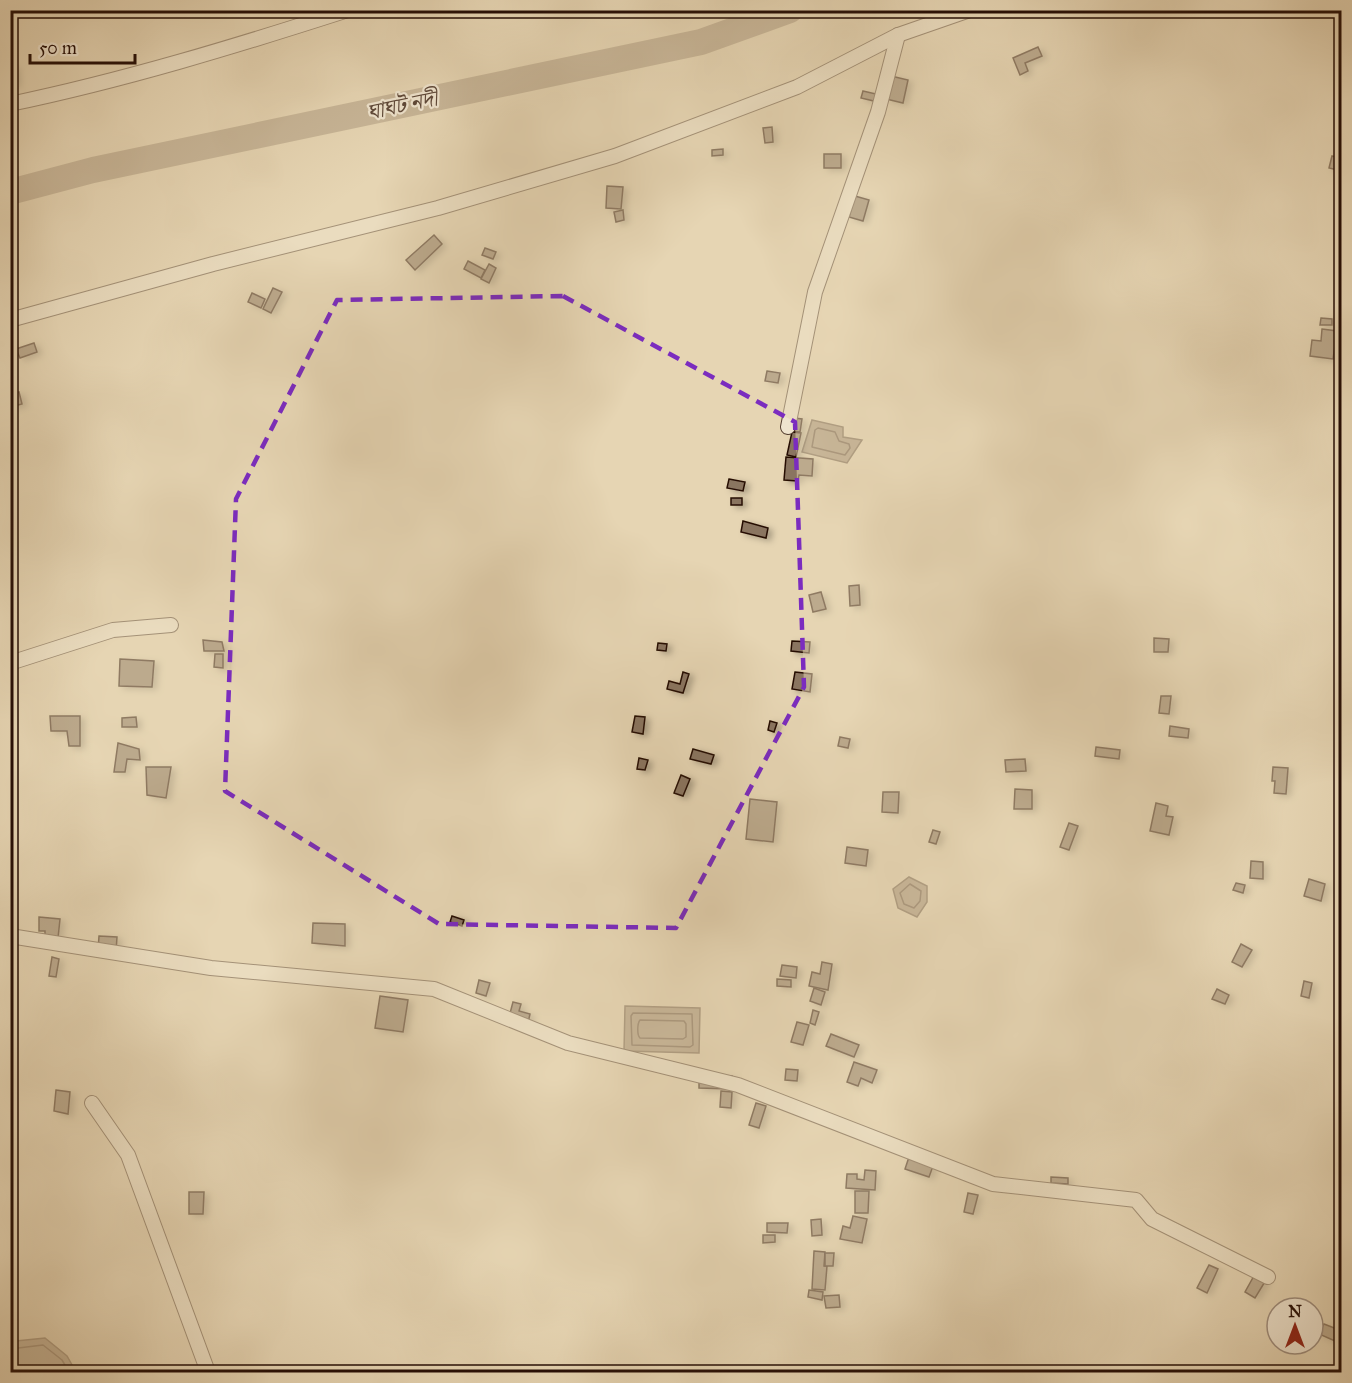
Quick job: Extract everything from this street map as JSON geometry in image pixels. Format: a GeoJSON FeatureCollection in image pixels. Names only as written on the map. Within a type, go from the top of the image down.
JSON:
{"type":"FeatureCollection","features":[{"type":"Feature","properties":{"kind":"street"},"geometry":{"type":"LineString","coordinates":[[10,104],[69,92],[189,60],[348,10]]}},
{"type":"Feature","properties":{"kind":"street"},"geometry":{"type":"LineString","coordinates":[[10,320],[213,264],[438,208],[615,156],[797,87],[898,35],[970,10]]}},
{"type":"Feature","properties":{"kind":"street"},"geometry":{"type":"LineString","coordinates":[[788,427],[815,292],[878,112],[898,35]]}},
{"type":"Feature","properties":{"kind":"street"},"geometry":{"type":"LineString","coordinates":[[10,663],[113,630],[171,625]]}},
{"type":"Feature","properties":{"kind":"street"},"geometry":{"type":"LineString","coordinates":[[10,936],[211,968],[434,989],[568,1043],[738,1085],[993,1184],[1136,1200],[1152,1219],[1268,1276]]}},
{"type":"Feature","properties":{"kind":"street"},"geometry":{"type":"LineString","coordinates":[[92,1103],[128,1155],[208,1372]]}},
{"type":"Feature","properties":{"kind":"highlighted area"},"geometry":{"type":"Polygon","coordinates":[[[563,296],[795,422],[804,687],[676,928],[439,924],[225,791],[236,499],[337,300],[563,296]]]}},
{"type":"Feature","properties":{"kind":"water"},"geometry":{"type":"Polygon","coordinates":[[[812,420],[843,427],[843,437],[862,440],[847,463],[802,452],[812,420]]]}},
{"type":"Feature","properties":{"kind":"water"},"geometry":{"type":"Polygon","coordinates":[[[909,877],[927,886],[927,902],[917,917],[898,908],[893,889],[909,877]]]}},
{"type":"Feature","properties":{"kind":"water"},"geometry":{"type":"Polygon","coordinates":[[[625,1006],[700,1008],[699,1053],[624,1051],[625,1006]]]}},
{"type":"Feature","properties":{"kind":"water"},"geometry":{"type":"Polygon","coordinates":[[[45,1338],[67,1356],[76,1372],[11,1372],[11,1345],[16,1341],[45,1338]]]}},
{"type":"Feature","properties":{"kind":"building"},"geometry":{"type":"Polygon","coordinates":[[[1038,47],[1042,56],[1025,63],[1028,71],[1020,75],[1013,58],[1038,47]]]}},
{"type":"Feature","properties":{"kind":"building"},"geometry":{"type":"Polygon","coordinates":[[[10,66],[15,66],[16,84],[10,83],[10,66]]]}},
{"type":"Feature","properties":{"kind":"building"},"geometry":{"type":"Polygon","coordinates":[[[891,76],[908,80],[903,103],[886,99],[891,76]]]}},
{"type":"Feature","properties":{"kind":"building"},"geometry":{"type":"Polygon","coordinates":[[[863,91],[876,94],[874,101],[861,98],[863,91]]]}},
{"type":"Feature","properties":{"kind":"building"},"geometry":{"type":"Polygon","coordinates":[[[772,127],[773,142],[765,143],[763,128],[772,127]]]}},
{"type":"Feature","properties":{"kind":"building"},"geometry":{"type":"Polygon","coordinates":[[[723,149],[723,155],[712,156],[712,150],[723,149]]]}},
{"type":"Feature","properties":{"kind":"building"},"geometry":{"type":"Polygon","coordinates":[[[824,154],[841,154],[841,168],[824,168],[824,154]]]}},
{"type":"Feature","properties":{"kind":"building"},"geometry":{"type":"Polygon","coordinates":[[[1332,156],[1342,158],[1342,171],[1329,168],[1332,156]]]}},
{"type":"Feature","properties":{"kind":"building"},"geometry":{"type":"Polygon","coordinates":[[[607,186],[623,187],[621,209],[606,208],[607,186]]]}},
{"type":"Feature","properties":{"kind":"building"},"geometry":{"type":"Polygon","coordinates":[[[855,196],[869,200],[863,221],[849,217],[855,196]]]}},
{"type":"Feature","properties":{"kind":"building"},"geometry":{"type":"Polygon","coordinates":[[[623,210],[624,220],[616,222],[614,212],[623,210]]]}},
{"type":"Feature","properties":{"kind":"building"},"geometry":{"type":"Polygon","coordinates":[[[434,235],[442,244],[415,270],[406,260],[434,235]]]}},
{"type":"Feature","properties":{"kind":"building"},"geometry":{"type":"Polygon","coordinates":[[[485,248],[496,252],[493,259],[482,255],[485,248]]]}},
{"type":"Feature","properties":{"kind":"building"},"geometry":{"type":"Polygon","coordinates":[[[468,261],[485,270],[481,278],[464,269],[468,261]]]}},
{"type":"Feature","properties":{"kind":"building"},"geometry":{"type":"Polygon","coordinates":[[[489,264],[496,268],[489,283],[481,279],[489,264]]]}},
{"type":"Feature","properties":{"kind":"building"},"geometry":{"type":"Polygon","coordinates":[[[273,288],[282,292],[271,313],[263,309],[273,288]]]}},
{"type":"Feature","properties":{"kind":"building"},"geometry":{"type":"Polygon","coordinates":[[[252,293],[265,299],[261,308],[248,302],[252,293]]]}},
{"type":"Feature","properties":{"kind":"building"},"geometry":{"type":"Polygon","coordinates":[[[1321,318],[1332,319],[1332,325],[1320,325],[1321,318]]]}},
{"type":"Feature","properties":{"kind":"building"},"geometry":{"type":"Polygon","coordinates":[[[1322,329],[1337,331],[1333,359],[1310,356],[1312,340],[1321,341],[1322,329]]]}},
{"type":"Feature","properties":{"kind":"building"},"geometry":{"type":"Polygon","coordinates":[[[34,343],[37,352],[20,358],[16,349],[34,343]]]}},
{"type":"Feature","properties":{"kind":"building"},"geometry":{"type":"Polygon","coordinates":[[[767,371],[780,373],[778,383],[765,381],[767,371]]]}},
{"type":"Feature","properties":{"kind":"building"},"geometry":{"type":"Polygon","coordinates":[[[19,392],[22,404],[10,407],[10,394],[19,392]]]}},
{"type":"Feature","properties":{"kind":"building"},"geometry":{"type":"Polygon","coordinates":[[[794,418],[802,419],[800,432],[792,431],[794,418]]]}},
{"type":"Feature","properties":{"kind":"building"},"geometry":{"type":"Polygon","coordinates":[[[792,432],[801,433],[796,457],[787,455],[792,432]]]}},
{"type":"Feature","properties":{"kind":"building"},"geometry":{"type":"Polygon","coordinates":[[[786,457],[813,459],[812,476],[799,475],[798,481],[784,480],[786,457]]]}},
{"type":"Feature","properties":{"kind":"building"},"geometry":{"type":"Polygon","coordinates":[[[729,479],[745,482],[743,491],[727,488],[729,479]]]}},
{"type":"Feature","properties":{"kind":"building"},"geometry":{"type":"Polygon","coordinates":[[[731,498],[742,498],[742,505],[731,505],[731,498]]]}},
{"type":"Feature","properties":{"kind":"building"},"geometry":{"type":"Polygon","coordinates":[[[743,521],[768,528],[766,538],[741,532],[743,521]]]}},
{"type":"Feature","properties":{"kind":"building"},"geometry":{"type":"Polygon","coordinates":[[[859,585],[860,605],[850,606],[849,586],[859,585]]]}},
{"type":"Feature","properties":{"kind":"building"},"geometry":{"type":"Polygon","coordinates":[[[821,592],[826,609],[813,612],[809,595],[821,592]]]}},
{"type":"Feature","properties":{"kind":"building"},"geometry":{"type":"Polygon","coordinates":[[[1154,638],[1169,639],[1168,652],[1154,652],[1154,638]]]}},
{"type":"Feature","properties":{"kind":"building"},"geometry":{"type":"Polygon","coordinates":[[[203,640],[222,642],[224,651],[204,651],[203,640]]]}},
{"type":"Feature","properties":{"kind":"building"},"geometry":{"type":"Polygon","coordinates":[[[792,641],[810,642],[809,653],[791,651],[792,641]]]}},
{"type":"Feature","properties":{"kind":"building"},"geometry":{"type":"Polygon","coordinates":[[[658,643],[667,644],[666,651],[657,650],[658,643]]]}},
{"type":"Feature","properties":{"kind":"building"},"geometry":{"type":"Polygon","coordinates":[[[215,654],[223,654],[223,668],[214,667],[215,654]]]}},
{"type":"Feature","properties":{"kind":"building"},"geometry":{"type":"Polygon","coordinates":[[[120,659],[154,661],[152,687],[119,686],[120,659]]]}},
{"type":"Feature","properties":{"kind":"building"},"geometry":{"type":"Polygon","coordinates":[[[683,672],[689,674],[683,693],[667,689],[669,681],[680,684],[683,672]]]}},
{"type":"Feature","properties":{"kind":"building"},"geometry":{"type":"Polygon","coordinates":[[[795,672],[812,674],[810,692],[792,689],[795,672]]]}},
{"type":"Feature","properties":{"kind":"building"},"geometry":{"type":"Polygon","coordinates":[[[1161,696],[1171,696],[1169,714],[1159,713],[1161,696]]]}},
{"type":"Feature","properties":{"kind":"building"},"geometry":{"type":"Polygon","coordinates":[[[50,716],[80,716],[80,746],[69,746],[67,731],[51,731],[50,716]]]}},
{"type":"Feature","properties":{"kind":"building"},"geometry":{"type":"Polygon","coordinates":[[[635,716],[645,717],[643,734],[632,732],[635,716]]]}},
{"type":"Feature","properties":{"kind":"building"},"geometry":{"type":"Polygon","coordinates":[[[136,717],[137,727],[122,727],[122,718],[136,717]]]}},
{"type":"Feature","properties":{"kind":"building"},"geometry":{"type":"Polygon","coordinates":[[[770,721],[777,723],[774,732],[768,730],[770,721]]]}},
{"type":"Feature","properties":{"kind":"building"},"geometry":{"type":"Polygon","coordinates":[[[1170,726],[1189,729],[1188,738],[1169,736],[1170,726]]]}},
{"type":"Feature","properties":{"kind":"building"},"geometry":{"type":"Polygon","coordinates":[[[840,737],[850,739],[848,748],[838,746],[840,737]]]}},
{"type":"Feature","properties":{"kind":"building"},"geometry":{"type":"Polygon","coordinates":[[[118,743],[139,749],[140,760],[127,759],[125,772],[114,772],[118,743]]]}},
{"type":"Feature","properties":{"kind":"building"},"geometry":{"type":"Polygon","coordinates":[[[1096,747],[1120,750],[1119,759],[1095,756],[1096,747]]]}},
{"type":"Feature","properties":{"kind":"building"},"geometry":{"type":"Polygon","coordinates":[[[693,749],[714,755],[711,764],[690,759],[693,749]]]}},
{"type":"Feature","properties":{"kind":"building"},"geometry":{"type":"Polygon","coordinates":[[[639,758],[648,760],[645,770],[637,769],[639,758]]]}},
{"type":"Feature","properties":{"kind":"building"},"geometry":{"type":"Polygon","coordinates":[[[1025,759],[1026,771],[1006,772],[1005,760],[1025,759]]]}},
{"type":"Feature","properties":{"kind":"building"},"geometry":{"type":"Polygon","coordinates":[[[146,767],[171,767],[166,798],[147,795],[146,767]]]}},
{"type":"Feature","properties":{"kind":"building"},"geometry":{"type":"Polygon","coordinates":[[[1273,767],[1288,768],[1286,794],[1274,793],[1273,767]]]}},
{"type":"Feature","properties":{"kind":"building"},"geometry":{"type":"Polygon","coordinates":[[[681,775],[690,779],[683,796],[674,793],[681,775]]]}},
{"type":"Feature","properties":{"kind":"building"},"geometry":{"type":"Polygon","coordinates":[[[1015,789],[1032,790],[1032,809],[1014,809],[1015,789]]]}},
{"type":"Feature","properties":{"kind":"building"},"geometry":{"type":"Polygon","coordinates":[[[883,792],[899,792],[898,813],[882,812],[883,792]]]}},
{"type":"Feature","properties":{"kind":"building"},"geometry":{"type":"Polygon","coordinates":[[[750,799],[777,802],[773,842],[746,839],[750,799]]]}},
{"type":"Feature","properties":{"kind":"building"},"geometry":{"type":"Polygon","coordinates":[[[1156,803],[1168,806],[1166,816],[1173,817],[1169,835],[1150,831],[1156,803]]]}},
{"type":"Feature","properties":{"kind":"building"},"geometry":{"type":"Polygon","coordinates":[[[1069,823],[1078,826],[1069,850],[1060,847],[1069,823]]]}},
{"type":"Feature","properties":{"kind":"building"},"geometry":{"type":"Polygon","coordinates":[[[933,830],[940,832],[936,844],[929,842],[933,830]]]}},
{"type":"Feature","properties":{"kind":"building"},"geometry":{"type":"Polygon","coordinates":[[[847,847],[868,850],[866,866],[845,863],[847,847]]]}},
{"type":"Feature","properties":{"kind":"building"},"geometry":{"type":"Polygon","coordinates":[[[1251,861],[1263,862],[1263,879],[1250,878],[1251,861]]]}},
{"type":"Feature","properties":{"kind":"building"},"geometry":{"type":"Polygon","coordinates":[[[1309,879],[1325,884],[1321,901],[1304,896],[1309,879]]]}},
{"type":"Feature","properties":{"kind":"building"},"geometry":{"type":"Polygon","coordinates":[[[1236,883],[1245,885],[1243,893],[1233,890],[1236,883]]]}},
{"type":"Feature","properties":{"kind":"building"},"geometry":{"type":"Polygon","coordinates":[[[452,916],[464,920],[462,926],[450,922],[452,916]]]}},
{"type":"Feature","properties":{"kind":"building"},"geometry":{"type":"Polygon","coordinates":[[[39,917],[60,919],[58,938],[45,937],[45,931],[39,931],[39,917]]]}},
{"type":"Feature","properties":{"kind":"building"},"geometry":{"type":"Polygon","coordinates":[[[313,923],[345,924],[345,946],[312,943],[313,923]]]}},
{"type":"Feature","properties":{"kind":"building"},"geometry":{"type":"Polygon","coordinates":[[[99,936],[117,937],[116,951],[98,950],[99,936]]]}},
{"type":"Feature","properties":{"kind":"building"},"geometry":{"type":"Polygon","coordinates":[[[1241,944],[1252,950],[1242,967],[1232,962],[1241,944]]]}},
{"type":"Feature","properties":{"kind":"building"},"geometry":{"type":"Polygon","coordinates":[[[52,957],[59,959],[56,977],[49,976],[52,957]]]}},
{"type":"Feature","properties":{"kind":"building"},"geometry":{"type":"Polygon","coordinates":[[[822,962],[832,964],[828,990],[809,986],[812,972],[820,974],[822,962]]]}},
{"type":"Feature","properties":{"kind":"building"},"geometry":{"type":"Polygon","coordinates":[[[782,965],[797,967],[796,978],[780,976],[782,965]]]}},
{"type":"Feature","properties":{"kind":"building"},"geometry":{"type":"Polygon","coordinates":[[[777,979],[791,980],[791,987],[777,986],[777,979]]]}},
{"type":"Feature","properties":{"kind":"building"},"geometry":{"type":"Polygon","coordinates":[[[479,980],[490,983],[486,996],[476,993],[479,980]]]}},
{"type":"Feature","properties":{"kind":"building"},"geometry":{"type":"Polygon","coordinates":[[[1304,981],[1312,983],[1309,998],[1301,996],[1304,981]]]}},
{"type":"Feature","properties":{"kind":"building"},"geometry":{"type":"Polygon","coordinates":[[[814,988],[825,992],[821,1005],[810,1001],[814,988]]]}},
{"type":"Feature","properties":{"kind":"building"},"geometry":{"type":"Polygon","coordinates":[[[1217,989],[1229,995],[1225,1004],[1212,999],[1217,989]]]}},
{"type":"Feature","properties":{"kind":"building"},"geometry":{"type":"Polygon","coordinates":[[[380,996],[408,1000],[403,1032],[375,1028],[380,996]]]}},
{"type":"Feature","properties":{"kind":"building"},"geometry":{"type":"Polygon","coordinates":[[[513,1002],[521,1004],[519,1011],[530,1014],[528,1023],[509,1017],[513,1002]]]}},
{"type":"Feature","properties":{"kind":"building"},"geometry":{"type":"Polygon","coordinates":[[[813,1010],[819,1012],[815,1025],[810,1023],[813,1010]]]}},
{"type":"Feature","properties":{"kind":"building"},"geometry":{"type":"Polygon","coordinates":[[[797,1022],[809,1025],[803,1045],[791,1042],[797,1022]]]}},
{"type":"Feature","properties":{"kind":"building"},"geometry":{"type":"Polygon","coordinates":[[[831,1034],[859,1045],[854,1057],[826,1046],[831,1034]]]}},
{"type":"Feature","properties":{"kind":"building"},"geometry":{"type":"Polygon","coordinates":[[[854,1062],[877,1070],[872,1083],[861,1078],[858,1086],[847,1082],[854,1062]]]}},
{"type":"Feature","properties":{"kind":"building"},"geometry":{"type":"Polygon","coordinates":[[[786,1069],[798,1070],[797,1081],[785,1080],[786,1069]]]}},
{"type":"Feature","properties":{"kind":"building"},"geometry":{"type":"Polygon","coordinates":[[[699,1076],[732,1076],[732,1089],[699,1088],[699,1076]]]}},
{"type":"Feature","properties":{"kind":"building"},"geometry":{"type":"Polygon","coordinates":[[[56,1090],[70,1092],[68,1114],[54,1111],[56,1090]]]}},
{"type":"Feature","properties":{"kind":"building"},"geometry":{"type":"Polygon","coordinates":[[[721,1091],[732,1092],[731,1108],[720,1107],[721,1091]]]}},
{"type":"Feature","properties":{"kind":"building"},"geometry":{"type":"Polygon","coordinates":[[[756,1103],[766,1106],[759,1128],[749,1125],[756,1103]]]}},
{"type":"Feature","properties":{"kind":"building"},"geometry":{"type":"Polygon","coordinates":[[[909,1157],[933,1166],[929,1177],[905,1169],[909,1157]]]}},
{"type":"Feature","properties":{"kind":"building"},"geometry":{"type":"Polygon","coordinates":[[[865,1170],[876,1171],[875,1190],[846,1188],[847,1174],[857,1174],[857,1179],[864,1180],[865,1170]]]}},
{"type":"Feature","properties":{"kind":"building"},"geometry":{"type":"Polygon","coordinates":[[[1051,1177],[1068,1178],[1068,1184],[1051,1183],[1051,1177]]]}},
{"type":"Feature","properties":{"kind":"building"},"geometry":{"type":"Polygon","coordinates":[[[855,1191],[869,1191],[868,1213],[855,1213],[855,1191]]]}},
{"type":"Feature","properties":{"kind":"building"},"geometry":{"type":"Polygon","coordinates":[[[189,1192],[204,1192],[203,1214],[189,1214],[189,1192]]]}},
{"type":"Feature","properties":{"kind":"building"},"geometry":{"type":"Polygon","coordinates":[[[968,1193],[978,1195],[973,1214],[964,1212],[968,1193]]]}},
{"type":"Feature","properties":{"kind":"building"},"geometry":{"type":"Polygon","coordinates":[[[853,1216],[867,1219],[862,1243],[840,1239],[843,1226],[850,1228],[853,1216]]]}},
{"type":"Feature","properties":{"kind":"building"},"geometry":{"type":"Polygon","coordinates":[[[821,1219],[822,1235],[812,1236],[811,1220],[821,1219]]]}},
{"type":"Feature","properties":{"kind":"building"},"geometry":{"type":"Polygon","coordinates":[[[767,1223],[788,1223],[787,1233],[767,1232],[767,1223]]]}},
{"type":"Feature","properties":{"kind":"building"},"geometry":{"type":"Polygon","coordinates":[[[763,1235],[775,1235],[775,1242],[763,1243],[763,1235]]]}},
{"type":"Feature","properties":{"kind":"building"},"geometry":{"type":"Polygon","coordinates":[[[814,1251],[825,1252],[824,1266],[827,1266],[825,1290],[812,1289],[814,1251]]]}},
{"type":"Feature","properties":{"kind":"building"},"geometry":{"type":"Polygon","coordinates":[[[825,1253],[834,1253],[833,1266],[825,1266],[825,1253]]]}},
{"type":"Feature","properties":{"kind":"building"},"geometry":{"type":"Polygon","coordinates":[[[1209,1265],[1218,1269],[1207,1293],[1197,1288],[1209,1265]]]}},
{"type":"Feature","properties":{"kind":"building"},"geometry":{"type":"Polygon","coordinates":[[[1255,1274],[1266,1280],[1255,1298],[1245,1292],[1255,1274]]]}},
{"type":"Feature","properties":{"kind":"building"},"geometry":{"type":"Polygon","coordinates":[[[809,1290],[823,1292],[822,1300],[808,1297],[809,1290]]]}},
{"type":"Feature","properties":{"kind":"building"},"geometry":{"type":"Polygon","coordinates":[[[839,1295],[840,1307],[826,1308],[824,1296],[839,1295]]]}},
{"type":"Feature","properties":{"kind":"building"},"geometry":{"type":"Polygon","coordinates":[[[1325,1324],[1342,1331],[1342,1344],[1325,1337],[1325,1324]]]}},
{"type":"Feature","properties":{"kind":"waterway","name":"ঘাঘট নদী"},"geometry":{"type":"LineString","coordinates":[[10,192],[93,170],[701,42],[790,10]]}}]}
